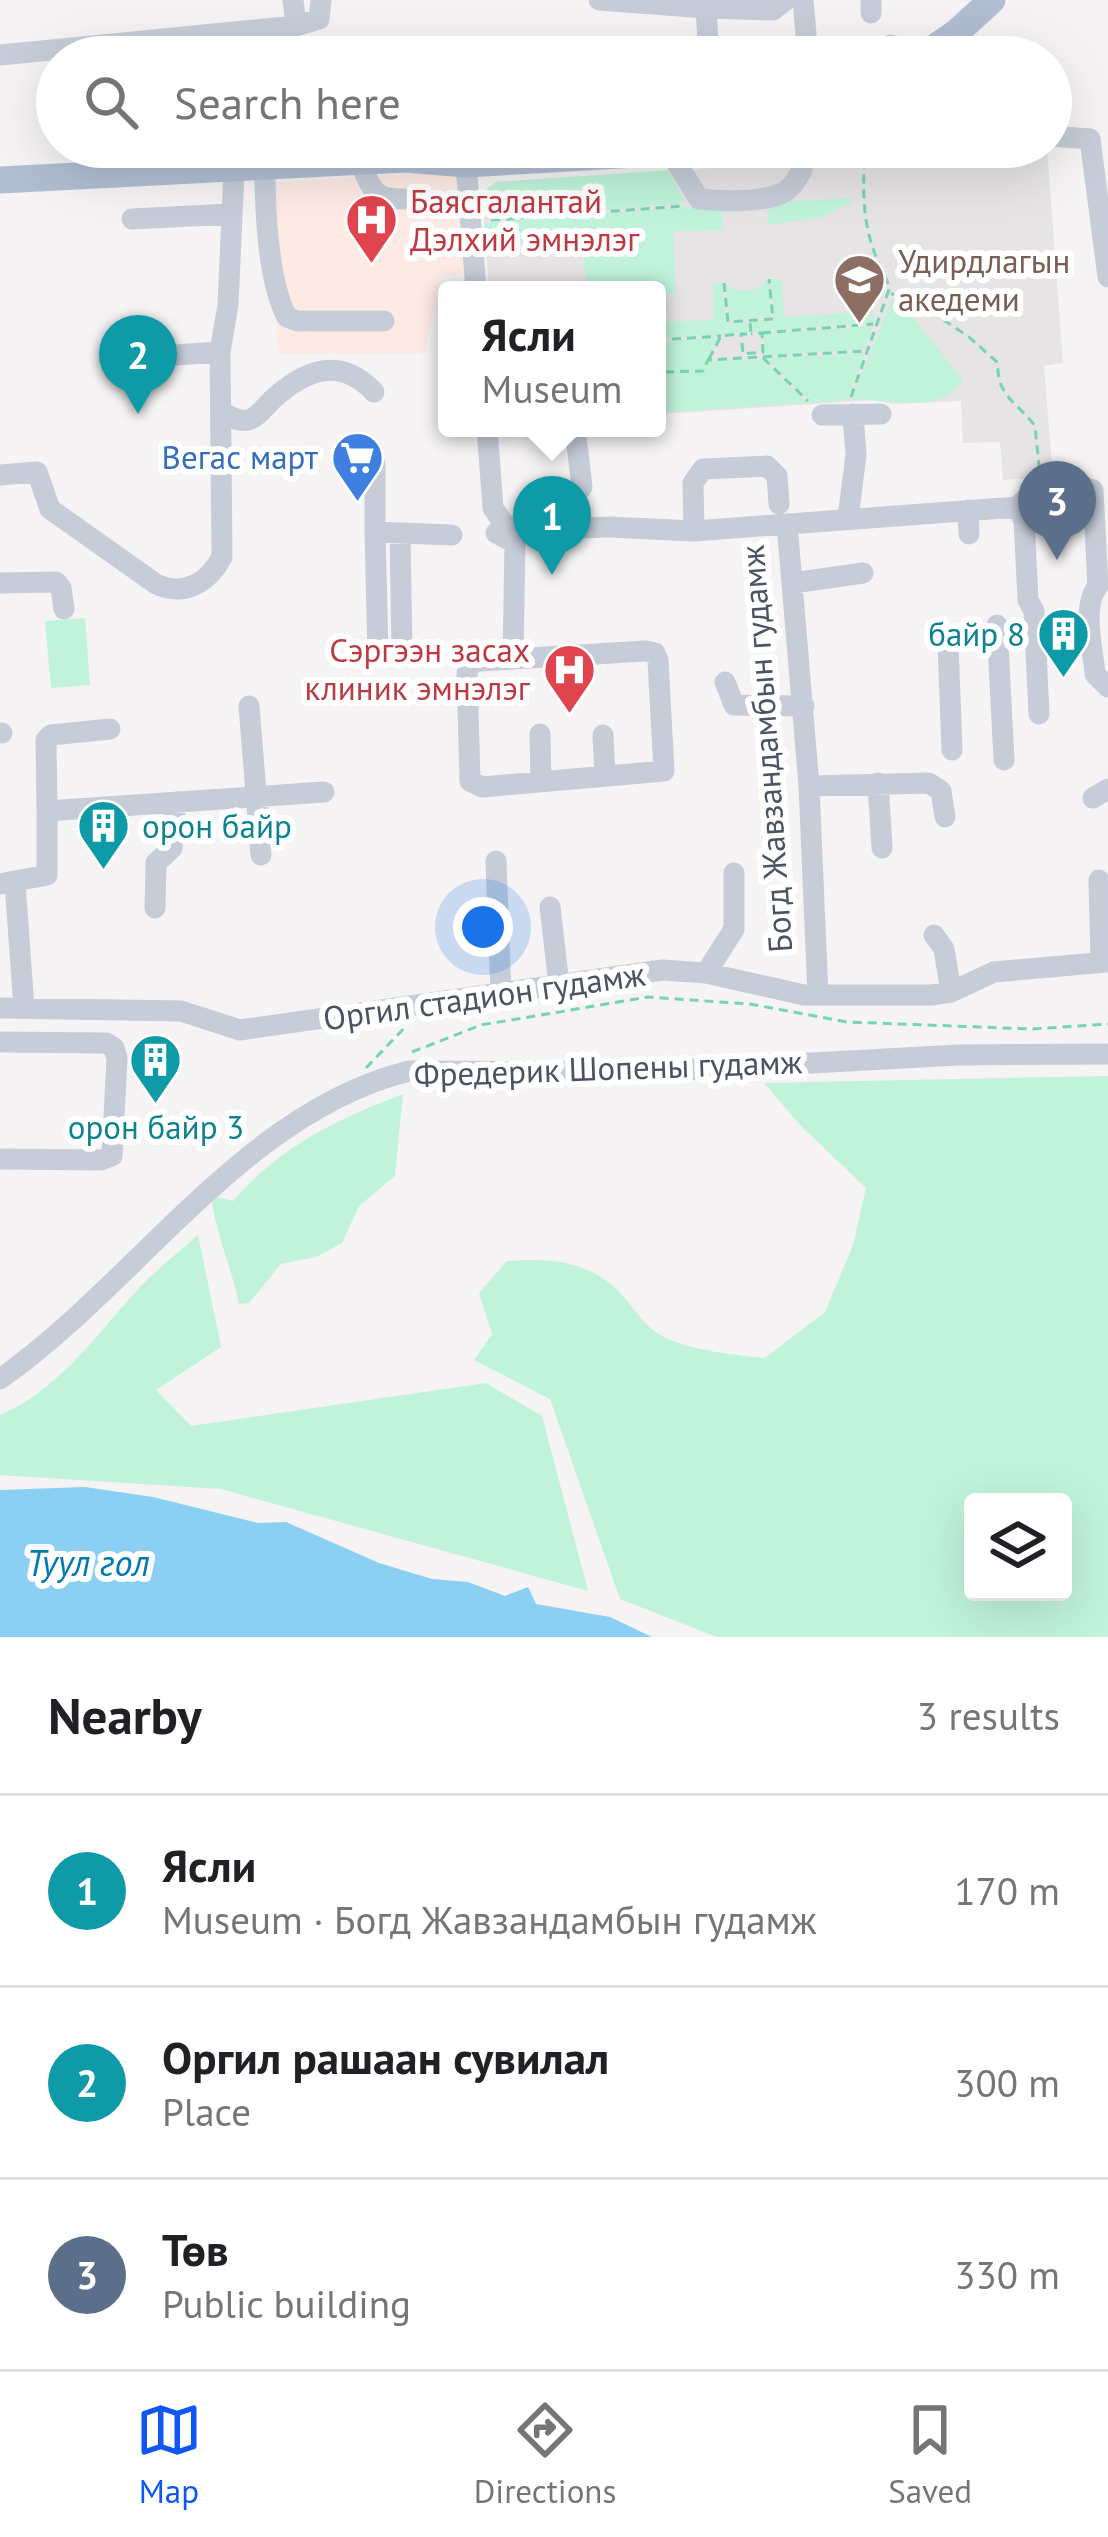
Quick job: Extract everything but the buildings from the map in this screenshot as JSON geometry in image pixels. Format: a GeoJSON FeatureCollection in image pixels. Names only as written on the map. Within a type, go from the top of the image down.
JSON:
{"type":"FeatureCollection","features":[{"type":"Feature","properties":{"kind":"main road"},"geometry":{"type":"LineString","coordinates":[[952,36],[992,0]]}},
{"type":"Feature","properties":{"kind":"main road"},"geometry":{"type":"LineString","coordinates":[[0,180],[279,168]]}},
{"type":"Feature","properties":{"kind":"street"},"geometry":{"type":"LineString","coordinates":[[293,0],[296,26]]}},
{"type":"Feature","properties":{"kind":"street"},"geometry":{"type":"LineString","coordinates":[[194,36],[296,26],[319,19],[321,0]]}},
{"type":"Feature","properties":{"kind":"street"},"geometry":{"type":"LineString","coordinates":[[598,0],[773,10],[786,0]]}},
{"type":"Feature","properties":{"kind":"street"},"geometry":{"type":"LineString","coordinates":[[803,0],[806,36]]}},
{"type":"Feature","properties":{"kind":"street"},"geometry":{"type":"LineString","coordinates":[[706,8],[708,36]]}},
{"type":"Feature","properties":{"kind":"street"},"geometry":{"type":"LineString","coordinates":[[0,55],[36,51]]}},
{"type":"Feature","properties":{"kind":"street"},"geometry":{"type":"LineString","coordinates":[[1072,138],[1090,139],[1108,277]]}},
{"type":"Feature","properties":{"kind":"street"},"geometry":{"type":"LineString","coordinates":[[363,168],[376,195],[404,200]]}},
{"type":"Feature","properties":{"kind":"street"},"geometry":{"type":"LineString","coordinates":[[466,168],[475,281]]}},
{"type":"Feature","properties":{"kind":"street"},"geometry":{"type":"LineString","coordinates":[[679,168],[693,194],[704,200],[784,193],[801,168]]}},
{"type":"Feature","properties":{"kind":"street"},"geometry":{"type":"LineString","coordinates":[[265,169],[267,241],[286,317],[297,322],[384,321]]}},
{"type":"Feature","properties":{"kind":"street"},"geometry":{"type":"LineString","coordinates":[[0,475],[37,472],[50,508],[156,584],[170,590],[193,587],[212,575],[222,557],[220,352],[228,305],[234,171]]}},
{"type":"Feature","properties":{"kind":"street"},"geometry":{"type":"LineString","coordinates":[[132,219],[231,214]]}},
{"type":"Feature","properties":{"kind":"street"},"geometry":{"type":"LineString","coordinates":[[128,358],[220,352]]}},
{"type":"Feature","properties":{"kind":"street"},"geometry":{"type":"LineString","coordinates":[[224,413],[237,420],[251,418],[301,378],[322,370],[342,370],[360,377],[374,392]]}},
{"type":"Feature","properties":{"kind":"street"},"geometry":{"type":"LineString","coordinates":[[848,518],[856,455],[840,415],[881,414]]}},
{"type":"Feature","properties":{"kind":"street"},"geometry":{"type":"LineString","coordinates":[[488,437],[500,548],[501,616]]}},
{"type":"Feature","properties":{"kind":"street"},"geometry":{"type":"LineString","coordinates":[[551,528],[582,487],[576,437]]}},
{"type":"Feature","properties":{"kind":"street"},"geometry":{"type":"LineString","coordinates":[[374,464],[378,655]]}},
{"type":"Feature","properties":{"kind":"street"},"geometry":{"type":"LineString","coordinates":[[694,531],[693,483],[703,469],[767,466],[777,476],[783,514],[848,518],[1017,507],[1041,485],[1063,483],[1093,490],[1103,586],[1089,604],[1095,674],[1108,687]]}},
{"type":"Feature","properties":{"kind":"street"},"geometry":{"type":"LineString","coordinates":[[1017,507],[1024,520],[1028,600],[1034,611],[1039,714]]}},
{"type":"Feature","properties":{"kind":"street","name":"Богд Жавзандамбын гудамж"},"geometry":{"type":"LineString","coordinates":[[493,508],[498,519],[510,527],[694,531],[783,514],[804,706],[818,995]]}},
{"type":"Feature","properties":{"kind":"street"},"geometry":{"type":"LineString","coordinates":[[968,510],[969,534]]}},
{"type":"Feature","properties":{"kind":"street"},"geometry":{"type":"LineString","coordinates":[[374,532],[452,535]]}},
{"type":"Feature","properties":{"kind":"street"},"geometry":{"type":"LineString","coordinates":[[400,533],[402,653]]}},
{"type":"Feature","properties":{"kind":"street"},"geometry":{"type":"LineString","coordinates":[[496,533],[515,543],[513,658]]}},
{"type":"Feature","properties":{"kind":"street"},"geometry":{"type":"LineString","coordinates":[[793,583],[863,573]]}},
{"type":"Feature","properties":{"kind":"street"},"geometry":{"type":"LineString","coordinates":[[0,583],[56,582],[64,609]]}},
{"type":"Feature","properties":{"kind":"street"},"geometry":{"type":"LineString","coordinates":[[997,625],[1004,760]]}},
{"type":"Feature","properties":{"kind":"street"},"geometry":{"type":"LineString","coordinates":[[948,644],[952,750]]}},
{"type":"Feature","properties":{"kind":"street"},"geometry":{"type":"LineString","coordinates":[[655,653],[664,771],[482,787],[470,781],[466,673],[479,661],[513,658],[655,653]]}},
{"type":"Feature","properties":{"kind":"street"},"geometry":{"type":"LineString","coordinates":[[725,682],[734,705],[804,706]]}},
{"type":"Feature","properties":{"kind":"street"},"geometry":{"type":"LineString","coordinates":[[249,706],[261,854]]}},
{"type":"Feature","properties":{"kind":"street"},"geometry":{"type":"LineString","coordinates":[[24,1009],[7,883],[47,875],[46,740],[51,735],[110,729]]}},
{"type":"Feature","properties":{"kind":"street"},"geometry":{"type":"LineString","coordinates":[[539,734],[541,781]]}},
{"type":"Feature","properties":{"kind":"street"},"geometry":{"type":"LineString","coordinates":[[603,735],[605,776]]}},
{"type":"Feature","properties":{"kind":"street"},"geometry":{"type":"LineString","coordinates":[[878,783],[882,848]]}},
{"type":"Feature","properties":{"kind":"street"},"geometry":{"type":"LineString","coordinates":[[809,786],[936,785],[945,817]]}},
{"type":"Feature","properties":{"kind":"street"},"geometry":{"type":"LineString","coordinates":[[47,811],[324,792]]}},
{"type":"Feature","properties":{"kind":"street"},"geometry":{"type":"LineString","coordinates":[[155,908],[156,862],[172,848],[176,802]]}},
{"type":"Feature","properties":{"kind":"street"},"geometry":{"type":"LineString","coordinates":[[496,861],[502,994]]}},
{"type":"Feature","properties":{"kind":"street"},"geometry":{"type":"LineString","coordinates":[[706,973],[734,929],[734,873]]}},
{"type":"Feature","properties":{"kind":"street"},"geometry":{"type":"LineString","coordinates":[[1099,880],[1104,962]]}},
{"type":"Feature","properties":{"kind":"street"},"geometry":{"type":"LineString","coordinates":[[550,907],[559,986]]}},
{"type":"Feature","properties":{"kind":"street"},"geometry":{"type":"LineString","coordinates":[[934,935],[944,949],[951,992]]}},
{"type":"Feature","properties":{"kind":"street","name":"Оргил стадион гудамж"},"geometry":{"type":"LineString","coordinates":[[0,1008],[182,1011],[240,1030],[424,1007],[643,971],[706,973],[818,995],[931,995],[951,992],[994,972],[1104,962]]}},
{"type":"Feature","properties":{"kind":"street"},"geometry":{"type":"LineString","coordinates":[[0,1042],[106,1042],[117,1058],[112,1156],[100,1160],[0,1159]]}},
{"type":"Feature","properties":{"kind":"street","name":"Фредерик Шопены гудамж"},"geometry":{"type":"LineString","coordinates":[[0,1379],[284,1132],[374,1080],[409,1071],[647,1072],[958,1054],[1108,1054]]}},
{"type":"Feature","properties":{"kind":"path"},"geometry":{"type":"LineString","coordinates":[[762,358],[840,415],[890,287],[862,209],[864,168]]}},
{"type":"Feature","properties":{"kind":"path"},"geometry":{"type":"LineString","coordinates":[[481,221],[692,205]]}},
{"type":"Feature","properties":{"kind":"path"},"geometry":{"type":"LineString","coordinates":[[724,283],[728,322],[750,321],[772,319],[769,279]]}},
{"type":"Feature","properties":{"kind":"path"},"geometry":{"type":"LineString","coordinates":[[888,293],[907,295],[998,363],[1000,385],[1008,401],[1035,426],[1041,485]]}},
{"type":"Feature","properties":{"kind":"path"},"geometry":{"type":"LineString","coordinates":[[750,321],[751,334]]}},
{"type":"Feature","properties":{"kind":"path"},"geometry":{"type":"LineString","coordinates":[[666,339],[877,324]]}},
{"type":"Feature","properties":{"kind":"path"},"geometry":{"type":"LineString","coordinates":[[708,360],[763,352],[761,333]]}},
{"type":"Feature","properties":{"kind":"path"},"geometry":{"type":"LineString","coordinates":[[741,334],[743,354],[762,358],[867,351]]}},
{"type":"Feature","properties":{"kind":"path"},"geometry":{"type":"LineString","coordinates":[[666,372],[703,371],[721,336]]}},
{"type":"Feature","properties":{"kind":"path"},"geometry":{"type":"LineString","coordinates":[[412,1052],[481,1025],[648,997],[734,1002],[847,1022],[1032,1029],[1108,1024]]}},
{"type":"Feature","properties":{"kind":"path"},"geometry":{"type":"LineString","coordinates":[[340,1096],[424,1007]]}},
{"type":"Feature","properties":{"kind":"shaded area","name":"Удирдлагын акедеми"},"geometry":{"type":"Polygon","coordinates":[[[713,168],[1049,168],[1063,363],[1044,366],[1053,477],[1003,480],[1000,442],[963,443],[961,401],[894,404],[873,400],[666,414],[666,281],[488,281],[482,193],[496,182],[713,168]]]}},
{"type":"Feature","properties":{"kind":"shaded area","name":"Баясгалантай Дэлхий эмнэлэг"},"geometry":{"type":"Polygon","coordinates":[[[458,171],[468,273],[438,281],[425,353],[278,354],[266,183],[458,171]]]}},
{"type":"Feature","properties":{"kind":"green space"},"geometry":{"type":"Polygon","coordinates":[[[668,170],[684,200],[681,204],[484,218],[482,193],[496,182],[668,170]]]}},
{"type":"Feature","properties":{"kind":"green space"},"geometry":{"type":"Polygon","coordinates":[[[850,198],[851,203],[818,218],[768,225],[767,203],[850,198]]]}},
{"type":"Feature","properties":{"kind":"green space"},"geometry":{"type":"Polygon","coordinates":[[[690,207],[722,208],[723,230],[673,231],[676,293],[666,294],[666,281],[586,281],[583,249],[538,251],[536,240],[486,247],[484,223],[690,207]]]}},
{"type":"Feature","properties":{"kind":"green space"},"geometry":{"type":"Polygon","coordinates":[[[770,279],[782,279],[784,317],[853,313],[852,289],[867,288],[874,322],[752,332],[751,322],[774,320],[770,279]]]}},
{"type":"Feature","properties":{"kind":"green space"},"geometry":{"type":"Polygon","coordinates":[[[768,281],[771,317],[729,320],[726,285],[747,290],[768,281]]]}},
{"type":"Feature","properties":{"kind":"green space"},"geometry":{"type":"Polygon","coordinates":[[[722,283],[726,324],[748,323],[749,332],[666,338],[666,322],[714,320],[713,284],[722,283]]]}},
{"type":"Feature","properties":{"kind":"green space"},"geometry":{"type":"Polygon","coordinates":[[[892,299],[904,306],[960,376],[962,382],[952,392],[926,402],[851,400],[892,299]]]}},
{"type":"Feature","properties":{"kind":"green space"},"geometry":{"type":"Polygon","coordinates":[[[873,326],[865,349],[765,356],[763,334],[873,326]]]}},
{"type":"Feature","properties":{"kind":"green space"},"geometry":{"type":"Polygon","coordinates":[[[718,337],[707,361],[762,360],[807,403],[666,412],[666,341],[718,337]]]}},
{"type":"Feature","properties":{"kind":"green space"},"geometry":{"type":"Polygon","coordinates":[[[865,353],[847,400],[811,403],[766,359],[865,353]]]}},
{"type":"Feature","properties":{"kind":"green space"},"geometry":{"type":"Polygon","coordinates":[[[85,618],[90,685],[51,688],[45,621],[85,618]]]}},
{"type":"Feature","properties":{"kind":"green space"},"geometry":{"type":"Polygon","coordinates":[[[1108,1076],[1108,1637],[717,1637],[620,1599],[550,1399],[474,1360],[492,1334],[479,1293],[507,1261],[535,1260],[562,1262],[600,1277],[668,1339],[709,1351],[765,1358],[825,1312],[853,1245],[866,1188],[764,1083],[1108,1076]]]}},
{"type":"Feature","properties":{"kind":"green space"},"geometry":{"type":"Polygon","coordinates":[[[403,1094],[395,1176],[359,1206],[342,1243],[316,1257],[281,1264],[249,1303],[239,1304],[212,1202],[217,1197],[233,1201],[289,1150],[403,1094]]]}},
{"type":"Feature","properties":{"kind":"green space"},"geometry":{"type":"Polygon","coordinates":[[[198,1235],[221,1347],[156,1390],[191,1426],[486,1383],[542,1416],[588,1591],[221,1489],[0,1475],[0,1415],[60,1375],[148,1279],[198,1235]]]}},
{"type":"Feature","properties":{"kind":"water","name":"Туул гол"},"geometry":{"type":"Polygon","coordinates":[[[85,1487],[153,1497],[258,1523],[286,1522],[379,1563],[432,1579],[468,1582],[505,1596],[528,1587],[536,1604],[610,1617],[652,1637],[0,1637],[0,1490],[85,1487]]]}},
{"type":"Feature","properties":{"kind":"place","name":"Баясгалантай Дэлхий эмнэлэг"},"geometry":{"type":"Point","coordinates":[371,266]}},
{"type":"Feature","properties":{"kind":"place","name":"Удирдлагын акедеми"},"geometry":{"type":"Point","coordinates":[859,326]}},
{"type":"Feature","properties":{"kind":"place","name":"Оргил рашаан сувилал"},"geometry":{"type":"Point","coordinates":[138,414]}},
{"type":"Feature","properties":{"kind":"place","name":"Вегас март"},"geometry":{"type":"Point","coordinates":[357,503]}},
{"type":"Feature","properties":{"kind":"place","name":"Төв"},"geometry":{"type":"Point","coordinates":[1057,560]}},
{"type":"Feature","properties":{"kind":"place","name":"Ясли"},"geometry":{"type":"Point","coordinates":[552,575]}},
{"type":"Feature","properties":{"kind":"place","name":"байр 8"},"geometry":{"type":"Point","coordinates":[1064,680]}},
{"type":"Feature","properties":{"kind":"place","name":"Сэргээн засах клиник эмнэлэг"},"geometry":{"type":"Point","coordinates":[569,715]}},
{"type":"Feature","properties":{"kind":"place","name":"орон байр"},"geometry":{"type":"Point","coordinates":[103,872]}},
{"type":"Feature","properties":{"kind":"place","name":"орон байр 3"},"geometry":{"type":"Point","coordinates":[156,1106]}}]}
